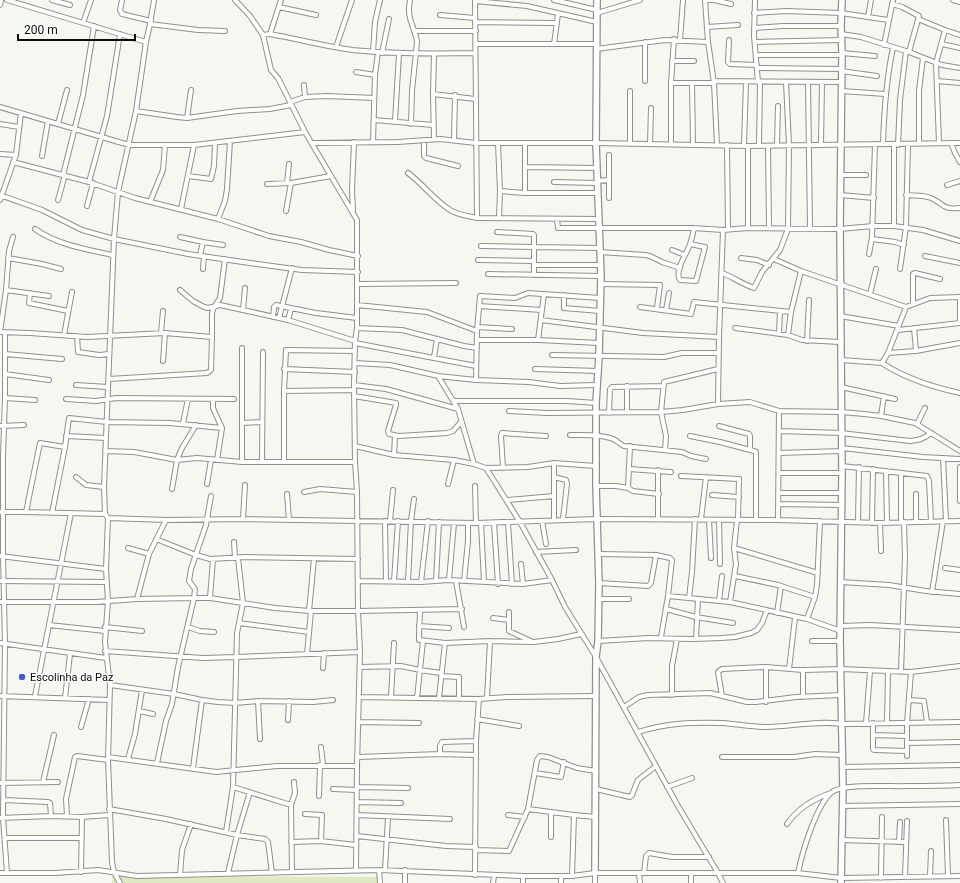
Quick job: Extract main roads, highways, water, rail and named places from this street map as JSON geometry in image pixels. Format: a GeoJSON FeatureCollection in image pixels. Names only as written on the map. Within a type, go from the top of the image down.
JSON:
{"type":"FeatureCollection","features":[{"type":"Feature","properties":{"kind":"place","name":"Escolinha da Paz"},"geometry":{"type":"Point","coordinates":[22,677]}}]}
